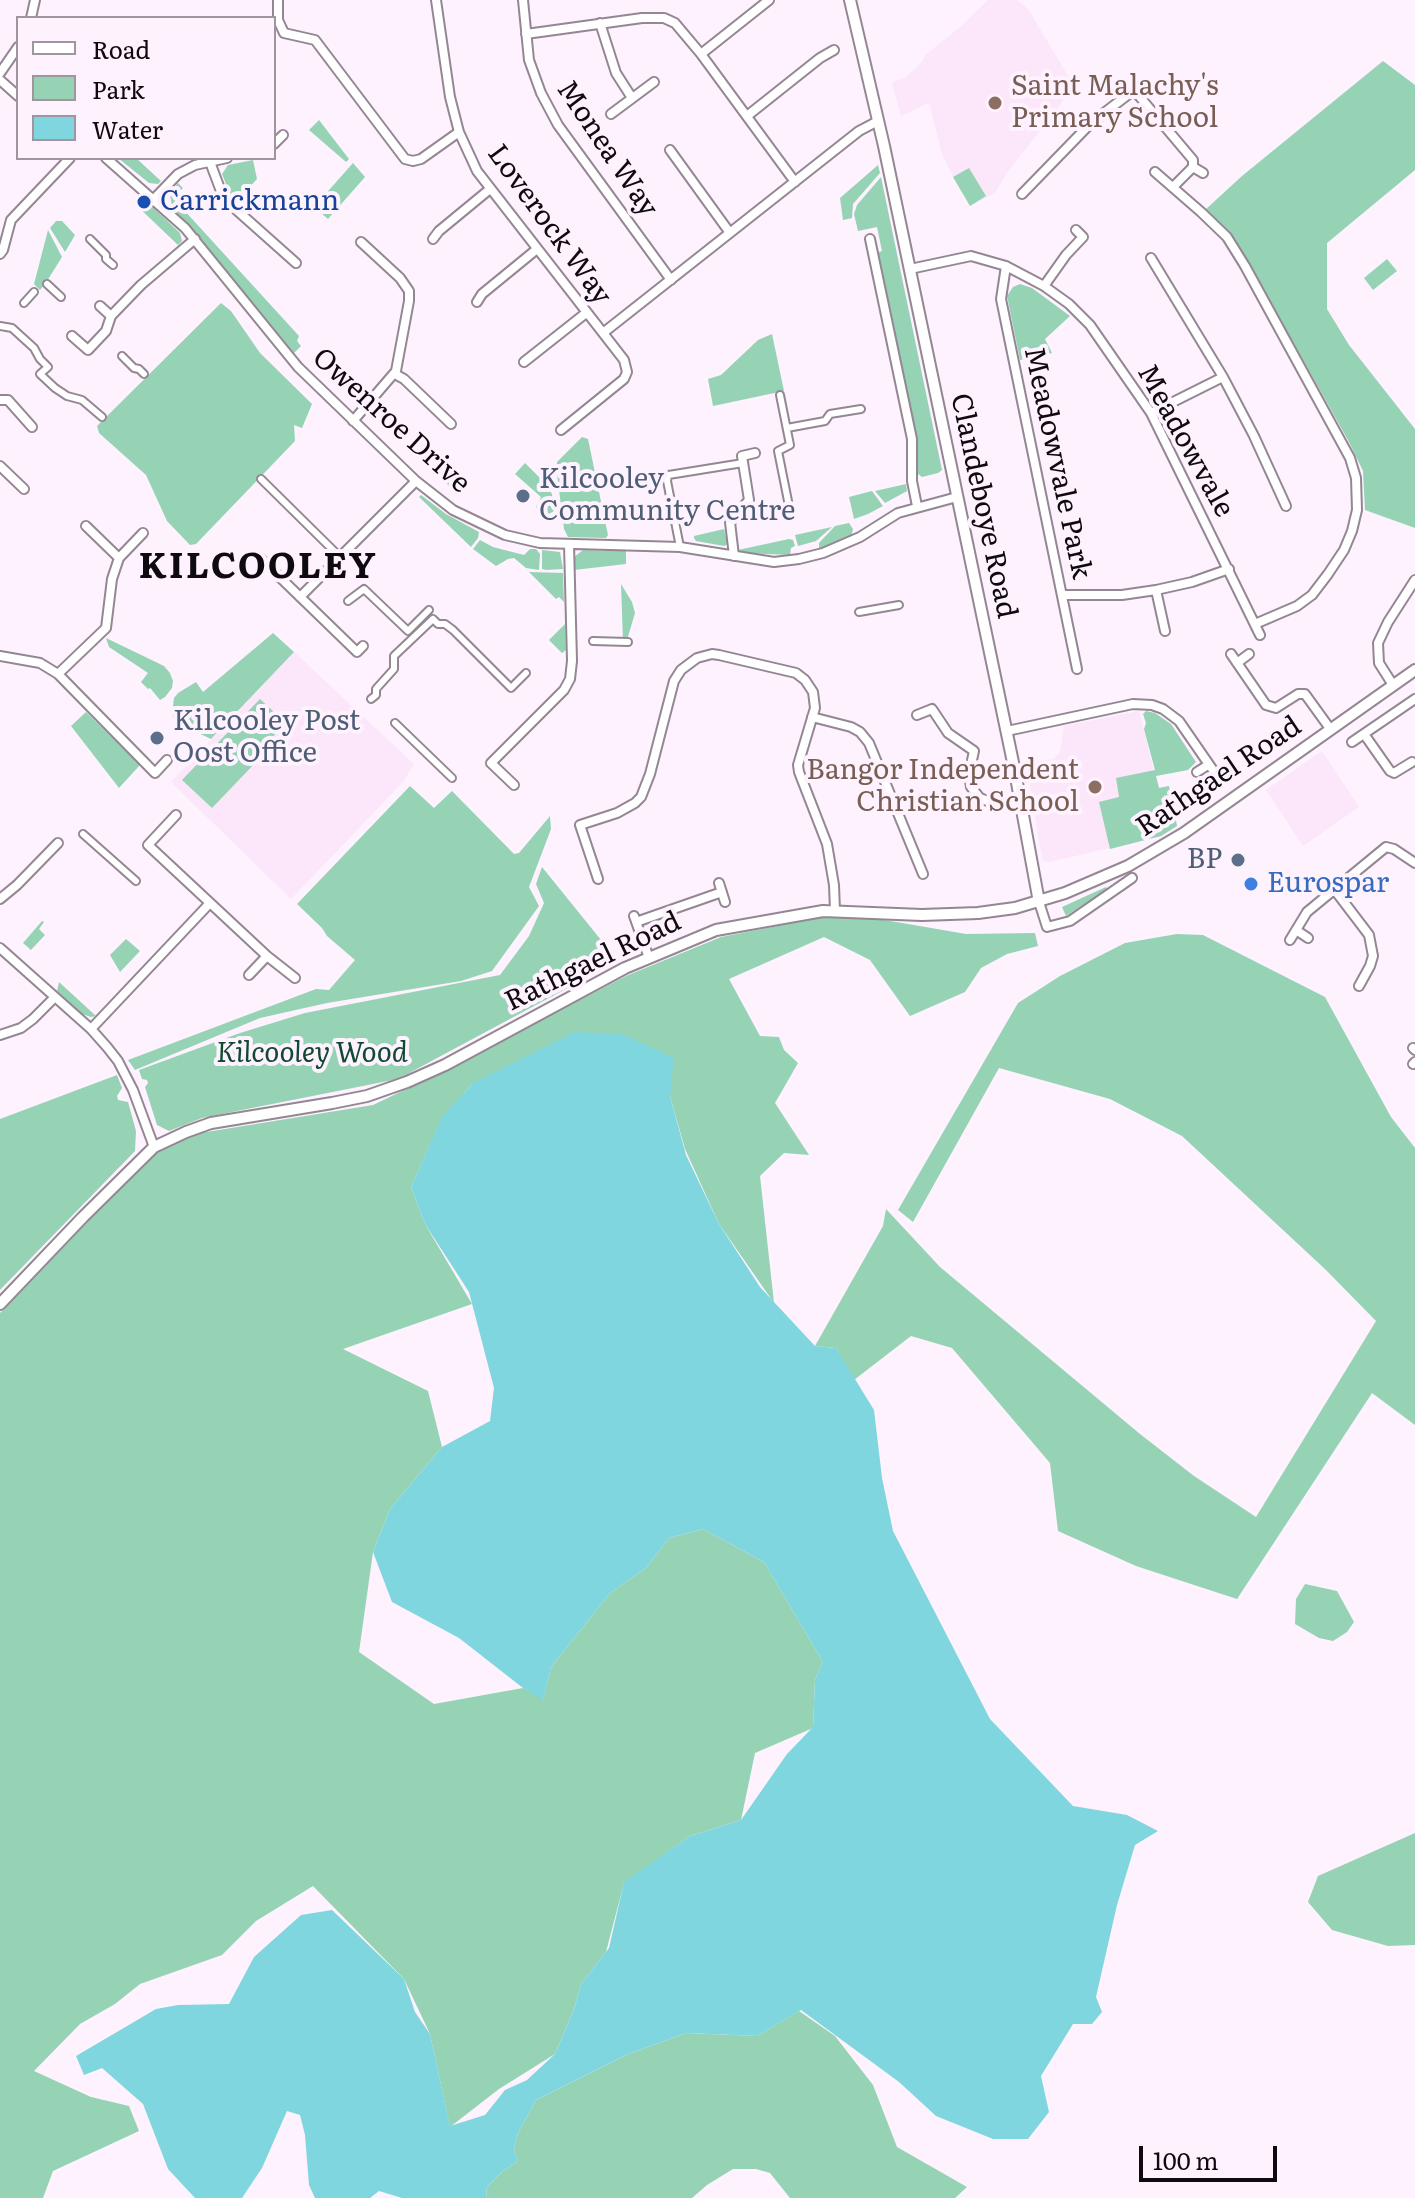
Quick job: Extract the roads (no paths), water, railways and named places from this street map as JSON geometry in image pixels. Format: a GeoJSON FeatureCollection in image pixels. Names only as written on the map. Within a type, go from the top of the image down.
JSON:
{"type":"FeatureCollection","features":[{"type":"Feature","properties":{"kind":"street"},"geometry":{"type":"LineString","coordinates":[[278,0],[278,20],[284,33],[315,40],[405,159],[421,159],[459,132]]}},
{"type":"Feature","properties":{"kind":"street","name":"Loverock Way"},"geometry":{"type":"LineString","coordinates":[[436,0],[445,72],[459,132],[477,171],[624,360],[627,372],[624,379],[561,430]]}},
{"type":"Feature","properties":{"kind":"street"},"geometry":{"type":"LineString","coordinates":[[523,0],[526,34],[600,23],[664,18],[682,29],[795,182]]}},
{"type":"Feature","properties":{"kind":"street"},"geometry":{"type":"LineString","coordinates":[[701,54],[769,0]]}},
{"type":"Feature","properties":{"kind":"street","name":"Clandeboye Road"},"geometry":{"type":"LineString","coordinates":[[850,0],[1007,731],[1039,902]]}},
{"type":"Feature","properties":{"kind":"street"},"geometry":{"type":"LineString","coordinates":[[600,23],[616,73],[632,98]]}},
{"type":"Feature","properties":{"kind":"street","name":"Monea Way"},"geometry":{"type":"LineString","coordinates":[[526,34],[529,60],[558,125],[671,280]]}},
{"type":"Feature","properties":{"kind":"street"},"geometry":{"type":"LineString","coordinates":[[0,73],[16,50]]}},
{"type":"Feature","properties":{"kind":"street"},"geometry":{"type":"LineString","coordinates":[[747,116],[834,50]]}},
{"type":"Feature","properties":{"kind":"street"},"geometry":{"type":"LineString","coordinates":[[0,80],[16,94]]}},
{"type":"Feature","properties":{"kind":"street"},"geometry":{"type":"LineString","coordinates":[[611,114],[654,82]]}},
{"type":"Feature","properties":{"kind":"street"},"geometry":{"type":"LineString","coordinates":[[1022,194],[1091,123],[1134,90],[1193,160],[1193,167],[1173,187]]}},
{"type":"Feature","properties":{"kind":"street"},"geometry":{"type":"LineString","coordinates":[[1103,115],[1110,124]]}},
{"type":"Feature","properties":{"kind":"street"},"geometry":{"type":"LineString","coordinates":[[603,333],[859,131],[878,121]]}},
{"type":"Feature","properties":{"kind":"street"},"geometry":{"type":"LineString","coordinates":[[276,142],[283,135]]}},
{"type":"Feature","properties":{"kind":"street"},"geometry":{"type":"LineString","coordinates":[[670,150],[730,233]]}},
{"type":"Feature","properties":{"kind":"street"},"geometry":{"type":"LineString","coordinates":[[0,254],[11,220],[68,160]]}},
{"type":"Feature","properties":{"kind":"street","name":"Owenroe Drive"},"geometry":{"type":"LineString","coordinates":[[108,160],[185,228],[291,359],[416,481],[460,514],[505,535],[540,543],[680,547],[774,562],[815,555],[845,545],[898,513],[957,497]]}},
{"type":"Feature","properties":{"kind":"street"},"geometry":{"type":"LineString","coordinates":[[153,200],[178,174],[195,165],[218,160]]}},
{"type":"Feature","properties":{"kind":"street"},"geometry":{"type":"LineString","coordinates":[[210,162],[222,194],[232,206],[296,263]]}},
{"type":"Feature","properties":{"kind":"street"},"geometry":{"type":"LineString","coordinates":[[1193,167],[1203,173]]}},
{"type":"Feature","properties":{"kind":"street"},"geometry":{"type":"LineString","coordinates":[[1155,186],[1158,175],[1227,237],[1350,458],[1356,478],[1357,510],[1352,531],[1328,574],[1312,595],[1297,606],[1255,624]]}},
{"type":"Feature","properties":{"kind":"street"},"geometry":{"type":"LineString","coordinates":[[433,239],[490,189]]}},
{"type":"Feature","properties":{"kind":"street"},"geometry":{"type":"LineString","coordinates":[[1044,286],[1083,237],[1076,230]]}},
{"type":"Feature","properties":{"kind":"street"},"geometry":{"type":"LineString","coordinates":[[90,239],[113,265]]}},
{"type":"Feature","properties":{"kind":"street"},"geometry":{"type":"LineString","coordinates":[[72,336],[88,350],[106,331],[111,316],[141,285],[195,239]]}},
{"type":"Feature","properties":{"kind":"street"},"geometry":{"type":"LineString","coordinates":[[870,239],[912,439],[912,481],[917,506]]}},
{"type":"Feature","properties":{"kind":"street"},"geometry":{"type":"LineString","coordinates":[[353,421],[395,374],[409,301],[409,291],[400,278],[361,242]]}},
{"type":"Feature","properties":{"kind":"street"},"geometry":{"type":"LineString","coordinates":[[477,302],[482,294],[537,249]]}},
{"type":"Feature","properties":{"kind":"street","name":"Meadowvale"},"geometry":{"type":"LineString","coordinates":[[910,269],[971,256],[1006,266],[1044,286],[1069,304],[1090,325],[1151,413],[1260,635]]}},
{"type":"Feature","properties":{"kind":"street"},"geometry":{"type":"LineString","coordinates":[[1151,265],[1223,377],[1286,506]]}},
{"type":"Feature","properties":{"kind":"street","name":"Meadowvale Park"},"geometry":{"type":"LineString","coordinates":[[1006,266],[1001,299],[1077,669]]}},
{"type":"Feature","properties":{"kind":"street"},"geometry":{"type":"LineString","coordinates":[[47,284],[61,297]]}},
{"type":"Feature","properties":{"kind":"street"},"geometry":{"type":"LineString","coordinates":[[24,303],[34,292]]}},
{"type":"Feature","properties":{"kind":"street"},"geometry":{"type":"LineString","coordinates":[[100,306],[111,316]]}},
{"type":"Feature","properties":{"kind":"street"},"geometry":{"type":"LineString","coordinates":[[524,362],[586,313]]}},
{"type":"Feature","properties":{"kind":"street"},"geometry":{"type":"LineString","coordinates":[[0,326],[12,328],[34,348],[48,367],[40,374],[55,388],[67,396],[82,400],[102,417]]}},
{"type":"Feature","properties":{"kind":"street"},"geometry":{"type":"LineString","coordinates":[[122,356],[144,374]]}},
{"type":"Feature","properties":{"kind":"street"},"geometry":{"type":"LineString","coordinates":[[395,374],[451,424]]}},
{"type":"Feature","properties":{"kind":"street"},"geometry":{"type":"LineString","coordinates":[[1151,413],[1223,377]]}},
{"type":"Feature","properties":{"kind":"street"},"geometry":{"type":"LineString","coordinates":[[780,395],[790,445],[778,451],[790,511]]}},
{"type":"Feature","properties":{"kind":"street"},"geometry":{"type":"LineString","coordinates":[[0,400],[8,400],[32,427]]}},
{"type":"Feature","properties":{"kind":"street"},"geometry":{"type":"LineString","coordinates":[[787,428],[825,421],[830,414],[858,408]]}},
{"type":"Feature","properties":{"kind":"street"},"geometry":{"type":"LineString","coordinates":[[734,556],[730,522],[749,500],[742,456],[755,453]]}},
{"type":"Feature","properties":{"kind":"street"},"geometry":{"type":"LineString","coordinates":[[631,482],[743,463]]}},
{"type":"Feature","properties":{"kind":"street"},"geometry":{"type":"LineString","coordinates":[[0,466],[24,489]]}},
{"type":"Feature","properties":{"kind":"street"},"geometry":{"type":"LineString","coordinates":[[668,475],[680,547]]}},
{"type":"Feature","properties":{"kind":"street"},"geometry":{"type":"LineString","coordinates":[[261,479],[340,557]]}},
{"type":"Feature","properties":{"kind":"street"},"geometry":{"type":"LineString","coordinates":[[300,597],[416,481]]}},
{"type":"Feature","properties":{"kind":"street"},"geometry":{"type":"LineString","coordinates":[[86,526],[119,558]]}},
{"type":"Feature","properties":{"kind":"street"},"geometry":{"type":"LineString","coordinates":[[58,674],[106,628],[112,579],[119,558],[143,533]]}},
{"type":"Feature","properties":{"kind":"street"},"geometry":{"type":"LineString","coordinates":[[514,785],[491,763],[564,690],[570,679],[569,544]]}},
{"type":"Feature","properties":{"kind":"street"},"geometry":{"type":"LineString","coordinates":[[260,558],[357,652],[363,646]]}},
{"type":"Feature","properties":{"kind":"street"},"geometry":{"type":"LineString","coordinates":[[1062,595],[1122,595],[1156,590],[1229,569]]}},
{"type":"Feature","properties":{"kind":"street"},"geometry":{"type":"LineString","coordinates":[[1393,685],[1379,663],[1378,643],[1415,580]]}},
{"type":"Feature","properties":{"kind":"street"},"geometry":{"type":"LineString","coordinates":[[348,601],[367,586],[408,631],[429,610]]}},
{"type":"Feature","properties":{"kind":"street"},"geometry":{"type":"LineString","coordinates":[[1156,590],[1165,631]]}},
{"type":"Feature","properties":{"kind":"street"},"geometry":{"type":"LineString","coordinates":[[859,612],[899,605]]}},
{"type":"Feature","properties":{"kind":"street"},"geometry":{"type":"LineString","coordinates":[[371,699],[394,669],[394,656],[433,619],[453,630],[511,688],[526,673]]}},
{"type":"Feature","properties":{"kind":"street"},"geometry":{"type":"LineString","coordinates":[[593,641],[628,642]]}},
{"type":"Feature","properties":{"kind":"street"},"geometry":{"type":"LineString","coordinates":[[598,879],[580,825],[617,813],[641,797],[674,681],[681,670],[697,658],[712,654],[796,673],[813,692],[815,708],[798,765],[827,844],[835,911]]}},
{"type":"Feature","properties":{"kind":"street"},"geometry":{"type":"LineString","coordinates":[[1231,654],[1269,707],[1276,708],[1298,694],[1305,694],[1331,730]]}},
{"type":"Feature","properties":{"kind":"street"},"geometry":{"type":"LineString","coordinates":[[1237,663],[1249,654]]}},
{"type":"Feature","properties":{"kind":"street"},"geometry":{"type":"LineString","coordinates":[[0,656],[40,663],[58,674],[155,773],[167,760]]}},
{"type":"Feature","properties":{"kind":"street","name":"Rathgael Road"},"geometry":{"type":"LineString","coordinates":[[0,1304],[154,1147],[211,1123],[367,1096],[407,1082],[445,1065],[598,982],[716,930],[835,911],[950,914],[1015,908],[1039,902],[1105,876],[1150,853],[1216,812],[1415,670]]}},
{"type":"Feature","properties":{"kind":"street"},"geometry":{"type":"LineString","coordinates":[[1352,742],[1415,699]]}},
{"type":"Feature","properties":{"kind":"street"},"geometry":{"type":"LineString","coordinates":[[1007,731],[1133,704],[1152,705],[1179,721],[1217,776]]}},
{"type":"Feature","properties":{"kind":"street"},"geometry":{"type":"LineString","coordinates":[[917,715],[932,709],[948,733],[974,751],[969,774],[971,787],[980,798],[997,805],[1020,801]]}},
{"type":"Feature","properties":{"kind":"street"},"geometry":{"type":"LineString","coordinates":[[812,717],[851,727],[869,743],[923,874]]}},
{"type":"Feature","properties":{"kind":"street"},"geometry":{"type":"LineString","coordinates":[[395,723],[452,778]]}},
{"type":"Feature","properties":{"kind":"street"},"geometry":{"type":"LineString","coordinates":[[1364,734],[1394,773]]}},
{"type":"Feature","properties":{"kind":"street"},"geometry":{"type":"LineString","coordinates":[[1394,773],[1412,762]]}},
{"type":"Feature","properties":{"kind":"street"},"geometry":{"type":"LineString","coordinates":[[1197,772],[1208,765]]}},
{"type":"Feature","properties":{"kind":"street"},"geometry":{"type":"LineString","coordinates":[[1394,773],[1395,783]]}},
{"type":"Feature","properties":{"kind":"street"},"geometry":{"type":"LineString","coordinates":[[993,816],[997,805]]}},
{"type":"Feature","properties":{"kind":"street"},"geometry":{"type":"LineString","coordinates":[[176,815],[148,845],[267,956],[295,978]]}},
{"type":"Feature","properties":{"kind":"street"},"geometry":{"type":"LineString","coordinates":[[83,834],[136,881]]}},
{"type":"Feature","properties":{"kind":"street"},"geometry":{"type":"LineString","coordinates":[[0,899],[58,843]]}},
{"type":"Feature","properties":{"kind":"street"},"geometry":{"type":"LineString","coordinates":[[1290,940],[1307,912],[1386,847],[1415,863]]}},
{"type":"Feature","properties":{"kind":"street"},"geometry":{"type":"LineString","coordinates":[[919,863],[930,860]]}},
{"type":"Feature","properties":{"kind":"street"},"geometry":{"type":"LineString","coordinates":[[1039,902],[1047,927],[1070,921],[1132,878]]}},
{"type":"Feature","properties":{"kind":"street"},"geometry":{"type":"LineString","coordinates":[[649,958],[635,919],[721,888],[725,902]]}},
{"type":"Feature","properties":{"kind":"street"},"geometry":{"type":"LineString","coordinates":[[1334,889],[1369,935],[1373,956],[1359,986]]}},
{"type":"Feature","properties":{"kind":"street"},"geometry":{"type":"LineString","coordinates":[[91,1029],[210,903]]}},
{"type":"Feature","properties":{"kind":"street"},"geometry":{"type":"LineString","coordinates":[[1296,930],[1308,938]]}},
{"type":"Feature","properties":{"kind":"street"},"geometry":{"type":"LineString","coordinates":[[0,948],[107,1047],[136,1097],[154,1147]]}},
{"type":"Feature","properties":{"kind":"street"},"geometry":{"type":"LineString","coordinates":[[249,975],[267,956]]}},
{"type":"Feature","properties":{"kind":"street"},"geometry":{"type":"LineString","coordinates":[[1367,972],[1378,978]]}},
{"type":"Feature","properties":{"kind":"street"},"geometry":{"type":"LineString","coordinates":[[0,1035],[21,1028],[55,997]]}},
{"type":"Feature","properties":{"kind":"water"},"geometry":{"type":"Polygon","coordinates":[[[575,1032],[622,1034],[674,1058],[670,1096],[686,1155],[719,1224],[760,1287],[815,1346],[836,1348],[874,1410],[882,1478],[893,1531],[990,1719],[1073,1806],[1127,1815],[1158,1831],[1135,1845],[1117,1905],[1096,1997],[1102,2012],[1092,2024],[1073,2024],[1041,2076],[1049,2112],[1028,2139],[993,2139],[936,2116],[899,2082],[801,2010],[757,2036],[686,2033],[626,2055],[536,2100],[518,2133],[514,2150],[518,2161],[487,2187],[486,2198],[402,2198],[379,2191],[370,2198],[315,2198],[309,2185],[305,2135],[300,2115],[287,2111],[262,2168],[242,2198],[195,2198],[168,2169],[143,2104],[102,2068],[84,2075],[76,2056],[156,2009],[178,2005],[229,2004],[254,1957],[301,1915],[332,1910],[404,1979],[415,2012],[430,2034],[450,2126],[485,2115],[505,2090],[527,2080],[555,2054],[581,1984],[609,1948],[624,1882],[690,1836],[741,1820],[787,1754],[813,1727],[815,1680],[823,1662],[764,1562],[703,1529],[669,1538],[646,1568],[610,1593],[551,1667],[543,1700],[459,1638],[392,1602],[373,1552],[390,1509],[442,1447],[490,1421],[494,1388],[469,1292],[425,1224],[411,1187],[442,1117],[473,1083],[575,1032]]]}},
{"type":"Feature","properties":{"kind":"place","name":"Saint Malachy's Primary School"},"geometry":{"type":"Point","coordinates":[995,103]}},
{"type":"Feature","properties":{"kind":"place","name":"Carrickmann"},"geometry":{"type":"Point","coordinates":[144,202]}},
{"type":"Feature","properties":{"kind":"place","name":"Kilcooley Community Centre"},"geometry":{"type":"Point","coordinates":[523,496]}},
{"type":"Feature","properties":{"kind":"place","name":"Kilcooley Post Oost Office"},"geometry":{"type":"Point","coordinates":[157,738]}},
{"type":"Feature","properties":{"kind":"place","name":"Bangor Independent Christian School"},"geometry":{"type":"Point","coordinates":[1095,787]}},
{"type":"Feature","properties":{"kind":"place","name":"BP"},"geometry":{"type":"Point","coordinates":[1238,860]}},
{"type":"Feature","properties":{"kind":"place","name":"Eurospar"},"geometry":{"type":"Point","coordinates":[1251,884]}},
{"type":"Feature","properties":{"kind":"district","name":"KILCOOLEY"},"geometry":{"type":"Point","coordinates":[258,567]}},
{"type":"Feature","properties":{"kind":"park label","name":"Kilcooley Wood"},"geometry":{"type":"Point","coordinates":[312,1054]}}]}
